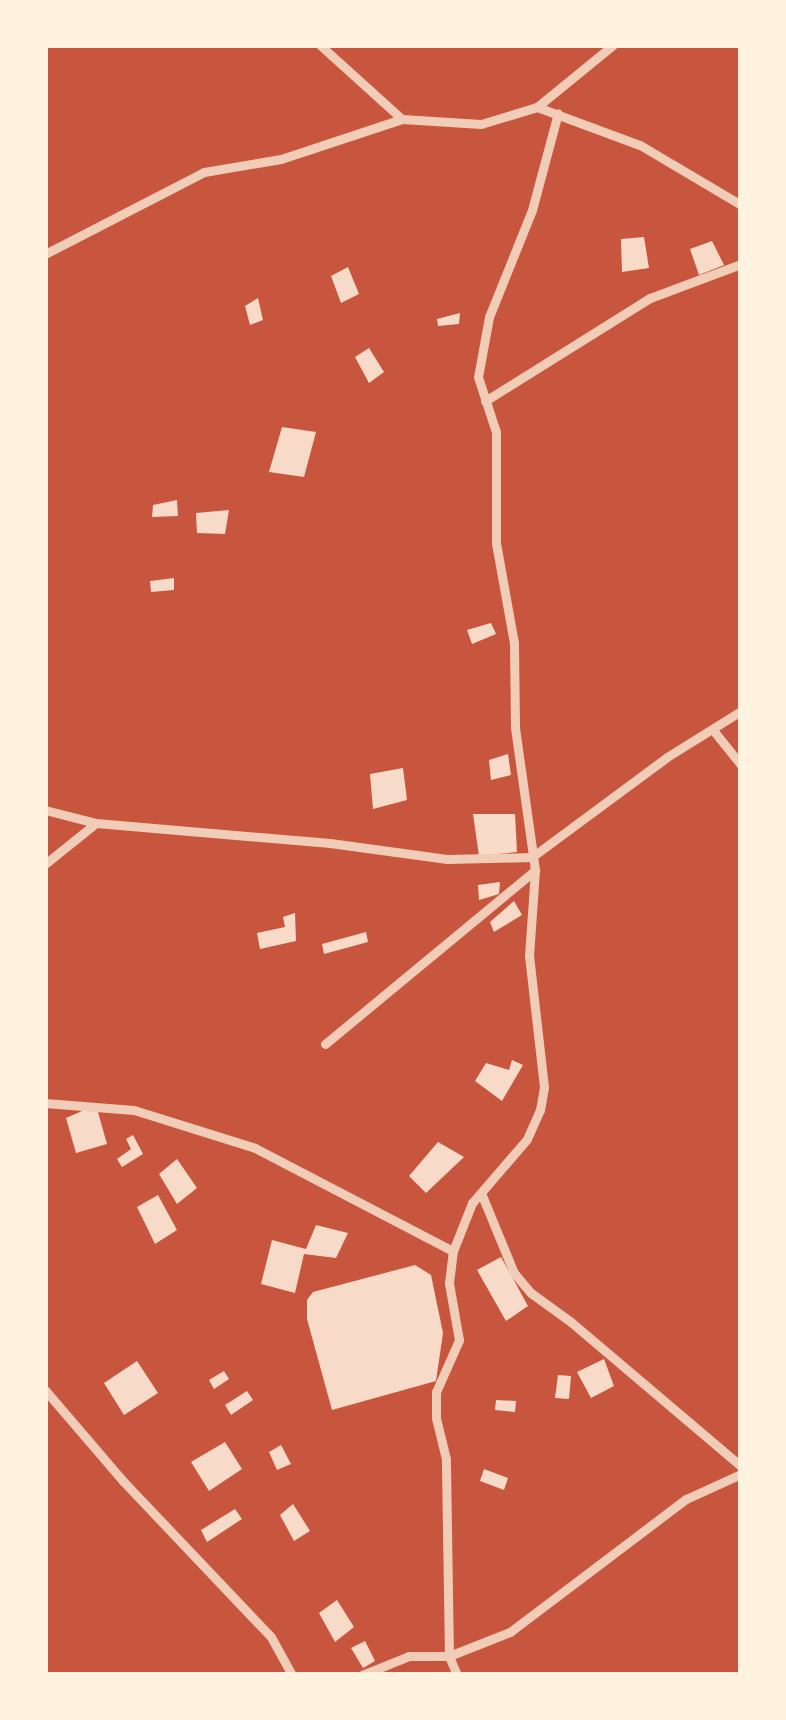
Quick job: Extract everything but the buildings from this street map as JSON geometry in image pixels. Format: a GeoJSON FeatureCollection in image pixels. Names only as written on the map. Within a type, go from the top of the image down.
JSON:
{"type":"FeatureCollection","features":[{"type":"Feature","properties":{"kind":"street"},"geometry":{"type":"LineString","coordinates":[[316,45],[402,119]]}},
{"type":"Feature","properties":{"kind":"street"},"geometry":{"type":"LineString","coordinates":[[45,254],[204,172],[281,159],[402,119],[481,124],[538,107],[613,45]]}},
{"type":"Feature","properties":{"kind":"street"},"geometry":{"type":"LineString","coordinates":[[538,107],[640,145],[741,205]]}},
{"type":"Feature","properties":{"kind":"street"},"geometry":{"type":"LineString","coordinates":[[458,1675],[449,1656],[446,1459],[436,1418],[436,1392],[459,1340],[449,1282],[452,1251],[472,1203],[526,1138],[542,1098],[530,956],[534,870],[517,751],[514,642],[496,543],[496,432],[478,377],[486,330],[532,210],[558,113]]}},
{"type":"Feature","properties":{"kind":"street"},"geometry":{"type":"LineString","coordinates":[[485,401],[650,298],[741,264]]}},
{"type":"Feature","properties":{"kind":"street"},"geometry":{"type":"LineString","coordinates":[[45,810],[96,823],[319,842],[447,860],[532,857],[666,757],[741,711]]}},
{"type":"Feature","properties":{"kind":"street"},"geometry":{"type":"LineString","coordinates":[[714,730],[741,766]]}},
{"type":"Feature","properties":{"kind":"street"},"geometry":{"type":"LineString","coordinates":[[45,864],[96,823]]}},
{"type":"Feature","properties":{"kind":"street"},"geometry":{"type":"LineString","coordinates":[[325,1044],[534,870]]}},
{"type":"Feature","properties":{"kind":"street"},"geometry":{"type":"LineString","coordinates":[[45,1103],[134,1110],[254,1148],[452,1251]]}},
{"type":"Feature","properties":{"kind":"street"},"geometry":{"type":"LineString","coordinates":[[480,1193],[514,1272],[531,1293],[571,1322],[741,1466]]}},
{"type":"Feature","properties":{"kind":"street"},"geometry":{"type":"LineString","coordinates":[[45,1390],[123,1481],[271,1638],[292,1675]]}},
{"type":"Feature","properties":{"kind":"street"},"geometry":{"type":"LineString","coordinates":[[362,1675],[408,1656],[449,1656],[510,1632],[686,1499],[741,1474]]}}]}
